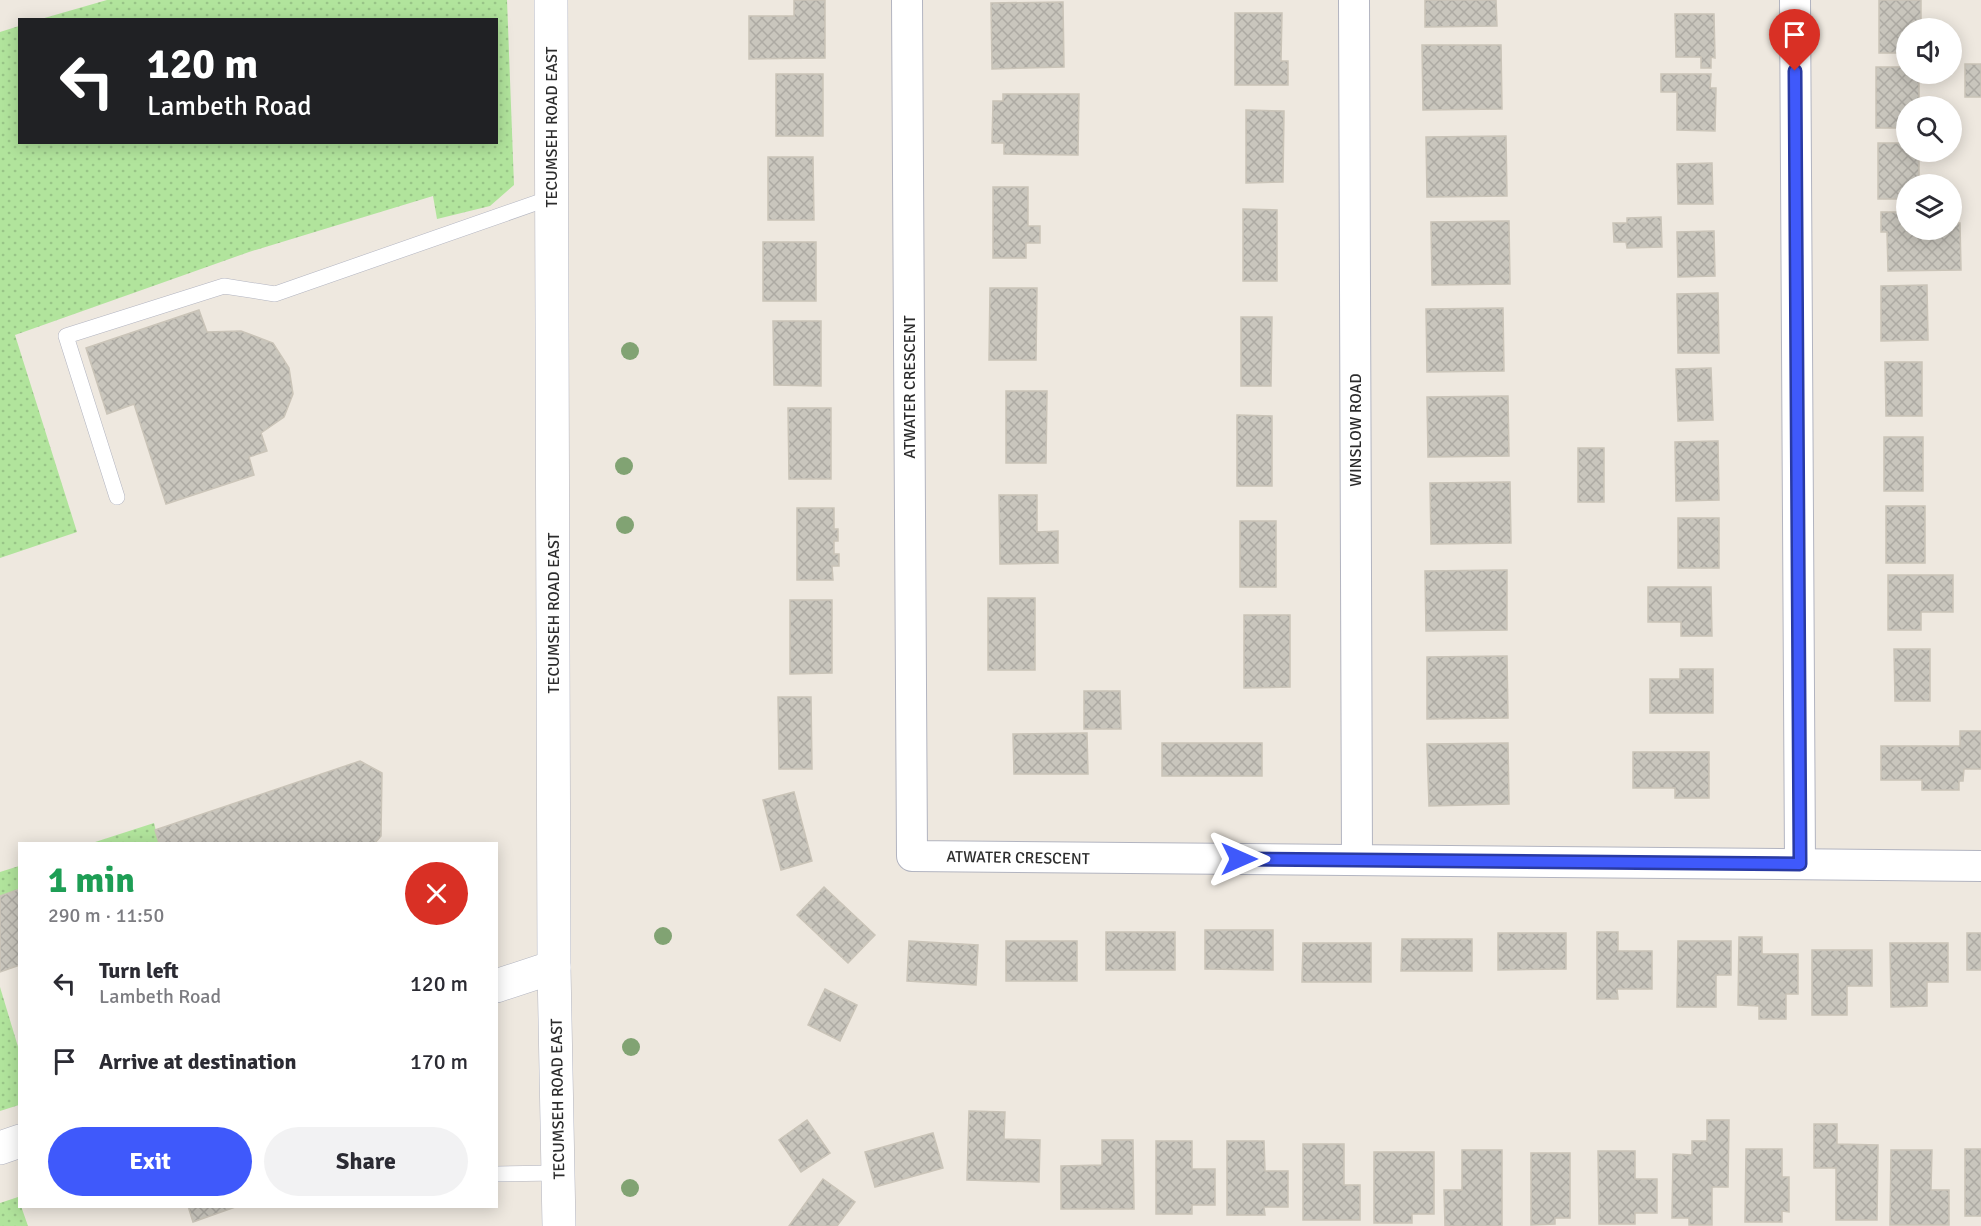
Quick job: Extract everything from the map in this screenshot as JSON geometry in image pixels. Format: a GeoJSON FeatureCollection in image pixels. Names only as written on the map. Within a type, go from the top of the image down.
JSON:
{"type":"FeatureCollection","features":[{"type":"Feature","properties":{"kind":"main road","name":"TECUMSEH ROAD EAST"},"geometry":{"type":"LineString","coordinates":[[551,0],[554,967],[559,1226]]}},
{"type":"Feature","properties":{"kind":"main road"},"geometry":{"type":"LineString","coordinates":[[498,985],[554,967]]}},
{"type":"Feature","properties":{"kind":"main road"},"geometry":{"type":"LineString","coordinates":[[0,1148],[18,1142]]}},
{"type":"Feature","properties":{"kind":"street","name":"ATWATER CRESCENT"},"geometry":{"type":"LineString","coordinates":[[907,0],[912,856],[1981,866]]}},
{"type":"Feature","properties":{"kind":"street","name":"WINSLOW ROAD"},"geometry":{"type":"LineString","coordinates":[[1354,0],[1357,860]]}},
{"type":"Feature","properties":{"kind":"street"},"geometry":{"type":"LineString","coordinates":[[1794,0],[1800,864]]}},
{"type":"Feature","properties":{"kind":"lane"},"geometry":{"type":"LineString","coordinates":[[117,497],[66,336],[224,286],[275,294],[550,198]]}},
{"type":"Feature","properties":{"kind":"lane"},"geometry":{"type":"LineString","coordinates":[[498,1174],[558,1173]]}},
{"type":"Feature","properties":{"kind":"green space"},"geometry":{"type":"Polygon","coordinates":[[[107,0],[507,0],[514,185],[490,206],[437,219],[433,196],[249,252],[15,335],[77,532],[0,558],[0,32],[18,26],[18,144],[498,144],[498,18],[44,18],[107,0]]]}},
{"type":"Feature","properties":{"kind":"green space"},"geometry":{"type":"Polygon","coordinates":[[[154,823],[159,842],[95,842],[154,823]]]}},
{"type":"Feature","properties":{"kind":"green space"},"geometry":{"type":"Polygon","coordinates":[[[18,866],[18,889],[0,896],[0,872],[18,866]]]}},
{"type":"Feature","properties":{"kind":"green space"},"geometry":{"type":"Polygon","coordinates":[[[0,987],[18,1047],[18,1105],[0,1111],[0,987]]]}},
{"type":"Feature","properties":{"kind":"green space"},"geometry":{"type":"Polygon","coordinates":[[[18,1197],[18,1208],[22,1208],[28,1226],[0,1226],[0,1203],[18,1197]]]}},
{"type":"Feature","properties":{"kind":"building"},"geometry":{"type":"Polygon","coordinates":[[[794,0],[825,0],[825,58],[749,59],[749,16],[794,16],[794,0]]]}},
{"type":"Feature","properties":{"kind":"building"},"geometry":{"type":"Polygon","coordinates":[[[1425,0],[1496,0],[1497,26],[1425,27],[1425,0]]]}},
{"type":"Feature","properties":{"kind":"building"},"geometry":{"type":"Polygon","coordinates":[[[1879,0],[1921,0],[1921,18],[1896,18],[1896,53],[1879,53],[1879,0]]]}},
{"type":"Feature","properties":{"kind":"building"},"geometry":{"type":"Polygon","coordinates":[[[1063,2],[1064,67],[992,69],[991,3],[1063,2]]]}},
{"type":"Feature","properties":{"kind":"building"},"geometry":{"type":"Polygon","coordinates":[[[1235,13],[1282,13],[1281,61],[1288,61],[1288,85],[1235,85],[1235,13]]]}},
{"type":"Feature","properties":{"kind":"building"},"geometry":{"type":"Polygon","coordinates":[[[1675,14],[1714,14],[1715,58],[1711,57],[1711,68],[1701,68],[1701,57],[1676,57],[1675,14]]]}},
{"type":"Feature","properties":{"kind":"building"},"geometry":{"type":"Polygon","coordinates":[[[1422,45],[1501,45],[1502,109],[1423,110],[1422,45]]]}},
{"type":"Feature","properties":{"kind":"building"},"geometry":{"type":"Polygon","coordinates":[[[1965,64],[1981,64],[1981,97],[1965,97],[1965,64]]]}},
{"type":"Feature","properties":{"kind":"building"},"geometry":{"type":"Polygon","coordinates":[[[1876,67],[1896,67],[1896,84],[1919,84],[1919,96],[1896,96],[1896,128],[1876,128],[1876,67]]]}},
{"type":"Feature","properties":{"kind":"building"},"geometry":{"type":"Polygon","coordinates":[[[776,74],[823,74],[823,136],[776,136],[776,74]]]}},
{"type":"Feature","properties":{"kind":"building"},"geometry":{"type":"Polygon","coordinates":[[[1661,74],[1711,74],[1710,88],[1716,88],[1715,131],[1677,130],[1677,92],[1661,92],[1661,74]]]}},
{"type":"Feature","properties":{"kind":"building"},"geometry":{"type":"Polygon","coordinates":[[[1003,94],[1079,94],[1078,155],[1004,154],[1004,143],[992,143],[993,101],[1003,101],[1003,94]]]}},
{"type":"Feature","properties":{"kind":"building"},"geometry":{"type":"Polygon","coordinates":[[[1246,110],[1284,111],[1283,182],[1246,183],[1246,110]]]}},
{"type":"Feature","properties":{"kind":"building"},"geometry":{"type":"Polygon","coordinates":[[[1506,136],[1507,196],[1427,197],[1426,137],[1506,136]]]}},
{"type":"Feature","properties":{"kind":"building"},"geometry":{"type":"Polygon","coordinates":[[[1878,143],[1896,143],[1896,162],[1919,162],[1919,174],[1896,174],[1896,199],[1878,199],[1878,143]]]}},
{"type":"Feature","properties":{"kind":"building"},"geometry":{"type":"Polygon","coordinates":[[[768,157],[813,157],[814,220],[768,220],[768,157]]]}},
{"type":"Feature","properties":{"kind":"building"},"geometry":{"type":"Polygon","coordinates":[[[1712,163],[1713,204],[1678,204],[1677,164],[1712,163]]]}},
{"type":"Feature","properties":{"kind":"building"},"geometry":{"type":"Polygon","coordinates":[[[993,187],[1028,187],[1028,226],[1040,226],[1040,243],[1026,243],[1026,258],[993,258],[993,187]]]}},
{"type":"Feature","properties":{"kind":"building"},"geometry":{"type":"Polygon","coordinates":[[[1243,209],[1277,210],[1277,281],[1243,281],[1243,209]]]}},
{"type":"Feature","properties":{"kind":"building"},"geometry":{"type":"Polygon","coordinates":[[[1881,212],[1896,212],[1896,240],[1960,240],[1961,270],[1888,271],[1887,232],[1881,232],[1881,212]]]}},
{"type":"Feature","properties":{"kind":"building"},"geometry":{"type":"Polygon","coordinates":[[[1661,217],[1662,247],[1627,248],[1626,242],[1614,242],[1613,223],[1627,223],[1627,218],[1661,217]]]}},
{"type":"Feature","properties":{"kind":"building"},"geometry":{"type":"Polygon","coordinates":[[[1509,221],[1510,284],[1432,285],[1431,222],[1509,221]]]}},
{"type":"Feature","properties":{"kind":"building"},"geometry":{"type":"Polygon","coordinates":[[[1714,231],[1715,276],[1678,277],[1677,232],[1714,231]]]}},
{"type":"Feature","properties":{"kind":"building"},"geometry":{"type":"Polygon","coordinates":[[[763,242],[816,242],[816,301],[763,301],[763,242]]]}},
{"type":"Feature","properties":{"kind":"building"},"geometry":{"type":"Polygon","coordinates":[[[1927,285],[1928,340],[1881,341],[1881,286],[1927,285]]]}},
{"type":"Feature","properties":{"kind":"building"},"geometry":{"type":"Polygon","coordinates":[[[990,288],[1037,288],[1036,360],[989,360],[990,288]]]}},
{"type":"Feature","properties":{"kind":"building"},"geometry":{"type":"Polygon","coordinates":[[[1718,293],[1719,353],[1678,353],[1677,294],[1718,293]]]}},
{"type":"Feature","properties":{"kind":"building"},"geometry":{"type":"Polygon","coordinates":[[[1503,308],[1504,371],[1427,372],[1426,309],[1503,308]]]}},
{"type":"Feature","properties":{"kind":"building"},"geometry":{"type":"Polygon","coordinates":[[[199,310],[207,332],[241,331],[273,343],[289,368],[293,394],[284,417],[261,433],[267,451],[249,457],[254,475],[166,504],[134,404],[107,414],[86,348],[199,310]]]}},
{"type":"Feature","properties":{"kind":"building"},"geometry":{"type":"Polygon","coordinates":[[[1241,317],[1272,317],[1271,386],[1241,386],[1241,317]]]}},
{"type":"Feature","properties":{"kind":"building"},"geometry":{"type":"Polygon","coordinates":[[[773,321],[821,321],[821,386],[774,385],[773,321]]]}},
{"type":"Feature","properties":{"kind":"building"},"geometry":{"type":"Polygon","coordinates":[[[1885,362],[1922,362],[1922,416],[1886,416],[1885,362]]]}},
{"type":"Feature","properties":{"kind":"building"},"geometry":{"type":"Polygon","coordinates":[[[1711,368],[1713,420],[1678,421],[1676,369],[1711,368]]]}},
{"type":"Feature","properties":{"kind":"building"},"geometry":{"type":"Polygon","coordinates":[[[1006,391],[1047,391],[1046,463],[1006,463],[1006,391]]]}},
{"type":"Feature","properties":{"kind":"building"},"geometry":{"type":"Polygon","coordinates":[[[1508,396],[1509,456],[1428,457],[1427,397],[1508,396]]]}},
{"type":"Feature","properties":{"kind":"building"},"geometry":{"type":"Polygon","coordinates":[[[788,408],[831,408],[831,479],[789,479],[788,408]]]}},
{"type":"Feature","properties":{"kind":"building"},"geometry":{"type":"Polygon","coordinates":[[[1237,415],[1272,416],[1272,486],[1237,486],[1237,415]]]}},
{"type":"Feature","properties":{"kind":"building"},"geometry":{"type":"Polygon","coordinates":[[[1884,437],[1923,437],[1923,491],[1884,491],[1884,437]]]}},
{"type":"Feature","properties":{"kind":"building"},"geometry":{"type":"Polygon","coordinates":[[[1718,441],[1719,500],[1676,501],[1675,442],[1718,441]]]}},
{"type":"Feature","properties":{"kind":"building"},"geometry":{"type":"Polygon","coordinates":[[[1578,448],[1604,448],[1604,502],[1578,502],[1578,448]]]}},
{"type":"Feature","properties":{"kind":"building"},"geometry":{"type":"Polygon","coordinates":[[[1510,482],[1511,543],[1431,544],[1430,483],[1510,482]]]}},
{"type":"Feature","properties":{"kind":"building"},"geometry":{"type":"Polygon","coordinates":[[[999,495],[1037,495],[1037,532],[1058,531],[1058,563],[1000,564],[999,495]]]}},
{"type":"Feature","properties":{"kind":"building"},"geometry":{"type":"Polygon","coordinates":[[[1886,506],[1925,506],[1925,563],[1886,563],[1886,506]]]}},
{"type":"Feature","properties":{"kind":"building"},"geometry":{"type":"Polygon","coordinates":[[[797,508],[834,508],[834,529],[838,529],[838,541],[834,541],[834,554],[839,554],[839,566],[832,566],[833,580],[797,580],[797,508]]]}},
{"type":"Feature","properties":{"kind":"building"},"geometry":{"type":"Polygon","coordinates":[[[1678,518],[1719,518],[1719,568],[1678,568],[1678,518]]]}},
{"type":"Feature","properties":{"kind":"building"},"geometry":{"type":"Polygon","coordinates":[[[1240,521],[1276,521],[1276,587],[1240,587],[1240,521]]]}},
{"type":"Feature","properties":{"kind":"building"},"geometry":{"type":"Polygon","coordinates":[[[1507,570],[1507,630],[1426,631],[1425,571],[1507,570]]]}},
{"type":"Feature","properties":{"kind":"building"},"geometry":{"type":"Polygon","coordinates":[[[1888,575],[1953,575],[1953,612],[1921,612],[1921,630],[1888,630],[1888,575]]]}},
{"type":"Feature","properties":{"kind":"building"},"geometry":{"type":"Polygon","coordinates":[[[1648,587],[1711,587],[1712,636],[1681,636],[1681,622],[1648,622],[1648,587]]]}},
{"type":"Feature","properties":{"kind":"building"},"geometry":{"type":"Polygon","coordinates":[[[988,598],[1035,598],[1035,670],[988,670],[988,598]]]}},
{"type":"Feature","properties":{"kind":"building"},"geometry":{"type":"Polygon","coordinates":[[[790,600],[832,600],[832,673],[790,674],[790,600]]]}},
{"type":"Feature","properties":{"kind":"building"},"geometry":{"type":"Polygon","coordinates":[[[1244,615],[1290,615],[1290,687],[1244,688],[1244,615]]]}},
{"type":"Feature","properties":{"kind":"building"},"geometry":{"type":"Polygon","coordinates":[[[1894,649],[1930,649],[1930,701],[1895,701],[1894,649]]]}},
{"type":"Feature","properties":{"kind":"building"},"geometry":{"type":"Polygon","coordinates":[[[1507,656],[1508,718],[1427,719],[1427,657],[1507,656]]]}},
{"type":"Feature","properties":{"kind":"building"},"geometry":{"type":"Polygon","coordinates":[[[1680,669],[1713,669],[1713,713],[1650,713],[1650,679],[1680,679],[1680,669]]]}},
{"type":"Feature","properties":{"kind":"building"},"geometry":{"type":"Polygon","coordinates":[[[1084,691],[1120,691],[1121,729],[1084,729],[1084,691]]]}},
{"type":"Feature","properties":{"kind":"building"},"geometry":{"type":"Polygon","coordinates":[[[778,697],[811,697],[812,769],[779,769],[778,697]]]}},
{"type":"Feature","properties":{"kind":"building"},"geometry":{"type":"Polygon","coordinates":[[[1960,731],[1981,731],[1981,769],[1964,769],[1963,781],[1959,781],[1959,790],[1922,790],[1922,780],[1881,780],[1881,746],[1960,746],[1960,731]]]}},
{"type":"Feature","properties":{"kind":"building"},"geometry":{"type":"Polygon","coordinates":[[[1087,733],[1088,774],[1014,774],[1013,734],[1087,733]]]}},
{"type":"Feature","properties":{"kind":"building"},"geometry":{"type":"Polygon","coordinates":[[[1162,743],[1262,743],[1262,776],[1162,776],[1162,743]]]}},
{"type":"Feature","properties":{"kind":"building"},"geometry":{"type":"Polygon","coordinates":[[[1508,743],[1509,804],[1429,806],[1427,744],[1508,743]]]}},
{"type":"Feature","properties":{"kind":"building"},"geometry":{"type":"Polygon","coordinates":[[[1633,752],[1709,752],[1709,798],[1675,798],[1675,788],[1633,788],[1633,752]]]}},
{"type":"Feature","properties":{"kind":"building"},"geometry":{"type":"Polygon","coordinates":[[[360,761],[382,773],[381,836],[376,842],[159,842],[155,830],[360,761]]]}},
{"type":"Feature","properties":{"kind":"building"},"geometry":{"type":"Polygon","coordinates":[[[794,792],[812,861],[781,870],[763,800],[794,792]]]}},
{"type":"Feature","properties":{"kind":"building"},"geometry":{"type":"Polygon","coordinates":[[[824,887],[875,935],[848,963],[797,915],[824,887]]]}},
{"type":"Feature","properties":{"kind":"building"},"geometry":{"type":"Polygon","coordinates":[[[18,890],[18,966],[0,972],[0,896],[18,890]]]}},
{"type":"Feature","properties":{"kind":"building"},"geometry":{"type":"Polygon","coordinates":[[[1205,930],[1273,930],[1273,970],[1205,969],[1205,930]]]}},
{"type":"Feature","properties":{"kind":"building"},"geometry":{"type":"Polygon","coordinates":[[[1106,932],[1175,932],[1175,970],[1106,970],[1106,932]]]}},
{"type":"Feature","properties":{"kind":"building"},"geometry":{"type":"Polygon","coordinates":[[[1597,932],[1618,932],[1618,951],[1652,951],[1652,989],[1617,989],[1618,999],[1597,999],[1597,932]]]}},
{"type":"Feature","properties":{"kind":"building"},"geometry":{"type":"Polygon","coordinates":[[[1498,933],[1566,933],[1566,969],[1498,970],[1498,933]]]}},
{"type":"Feature","properties":{"kind":"building"},"geometry":{"type":"Polygon","coordinates":[[[1967,933],[1981,933],[1981,970],[1967,970],[1967,933]]]}},
{"type":"Feature","properties":{"kind":"building"},"geometry":{"type":"Polygon","coordinates":[[[1739,937],[1762,937],[1762,954],[1798,954],[1798,994],[1786,994],[1786,1019],[1759,1019],[1759,1006],[1738,1005],[1739,937]]]}},
{"type":"Feature","properties":{"kind":"building"},"geometry":{"type":"Polygon","coordinates":[[[1402,939],[1472,939],[1472,971],[1401,971],[1402,939]]]}},
{"type":"Feature","properties":{"kind":"building"},"geometry":{"type":"Polygon","coordinates":[[[909,941],[978,945],[976,985],[907,981],[909,941]]]}},
{"type":"Feature","properties":{"kind":"building"},"geometry":{"type":"Polygon","coordinates":[[[1006,941],[1077,941],[1077,981],[1006,981],[1006,941]]]}},
{"type":"Feature","properties":{"kind":"building"},"geometry":{"type":"Polygon","coordinates":[[[1678,941],[1731,941],[1731,975],[1716,975],[1716,1007],[1677,1007],[1678,941]]]}},
{"type":"Feature","properties":{"kind":"building"},"geometry":{"type":"Polygon","coordinates":[[[1303,943],[1371,943],[1371,982],[1302,982],[1303,943]]]}},
{"type":"Feature","properties":{"kind":"building"},"geometry":{"type":"Polygon","coordinates":[[[1890,943],[1948,943],[1948,982],[1927,982],[1927,1006],[1891,1007],[1890,943]]]}},
{"type":"Feature","properties":{"kind":"building"},"geometry":{"type":"Polygon","coordinates":[[[1812,950],[1872,950],[1872,986],[1847,986],[1847,1015],[1812,1015],[1812,950]]]}},
{"type":"Feature","properties":{"kind":"building"},"geometry":{"type":"Polygon","coordinates":[[[825,989],[857,1005],[840,1041],[808,1025],[825,989]]]}},
{"type":"Feature","properties":{"kind":"building"},"geometry":{"type":"Polygon","coordinates":[[[969,1111],[1005,1112],[1004,1139],[1040,1140],[1039,1182],[967,1180],[969,1111]]]}},
{"type":"Feature","properties":{"kind":"building"},"geometry":{"type":"Polygon","coordinates":[[[807,1120],[830,1153],[801,1172],[779,1140],[807,1120]]]}},
{"type":"Feature","properties":{"kind":"building"},"geometry":{"type":"Polygon","coordinates":[[[1707,1120],[1729,1120],[1728,1187],[1712,1187],[1712,1225],[1689,1225],[1689,1218],[1672,1218],[1673,1154],[1692,1155],[1692,1141],[1707,1141],[1707,1120]]]}},
{"type":"Feature","properties":{"kind":"building"},"geometry":{"type":"Polygon","coordinates":[[[1814,1124],[1837,1124],[1837,1144],[1878,1145],[1877,1220],[1836,1220],[1836,1168],[1814,1168],[1814,1124]]]}},
{"type":"Feature","properties":{"kind":"building"},"geometry":{"type":"Polygon","coordinates":[[[933,1133],[943,1168],[875,1187],[865,1152],[933,1133]]]}},
{"type":"Feature","properties":{"kind":"building"},"geometry":{"type":"Polygon","coordinates":[[[1102,1140],[1133,1140],[1134,1209],[1061,1209],[1061,1166],[1102,1165],[1102,1140]]]}},
{"type":"Feature","properties":{"kind":"building"},"geometry":{"type":"Polygon","coordinates":[[[1156,1141],[1192,1141],[1192,1169],[1215,1169],[1215,1205],[1192,1205],[1192,1214],[1156,1214],[1156,1141]]]}},
{"type":"Feature","properties":{"kind":"building"},"geometry":{"type":"Polygon","coordinates":[[[1227,1141],[1264,1141],[1265,1171],[1288,1171],[1288,1207],[1264,1207],[1265,1215],[1227,1215],[1227,1141]]]}},
{"type":"Feature","properties":{"kind":"building"},"geometry":{"type":"Polygon","coordinates":[[[1303,1144],[1344,1144],[1344,1185],[1360,1185],[1360,1220],[1303,1220],[1303,1144]]]}},
{"type":"Feature","properties":{"kind":"building"},"geometry":{"type":"Polygon","coordinates":[[[1746,1149],[1782,1149],[1782,1177],[1789,1177],[1789,1212],[1782,1211],[1782,1222],[1745,1222],[1746,1149]]]}},
{"type":"Feature","properties":{"kind":"building"},"geometry":{"type":"Polygon","coordinates":[[[1965,1149],[1981,1149],[1981,1216],[1965,1216],[1965,1149]]]}},
{"type":"Feature","properties":{"kind":"building"},"geometry":{"type":"Polygon","coordinates":[[[1462,1150],[1502,1150],[1502,1226],[1445,1226],[1444,1190],[1462,1190],[1462,1150]]]}},
{"type":"Feature","properties":{"kind":"building"},"geometry":{"type":"Polygon","coordinates":[[[1891,1150],[1932,1150],[1931,1190],[1949,1190],[1949,1225],[1890,1225],[1891,1150]]]}},
{"type":"Feature","properties":{"kind":"building"},"geometry":{"type":"Polygon","coordinates":[[[1598,1151],[1635,1151],[1635,1179],[1657,1179],[1657,1213],[1635,1213],[1635,1224],[1599,1224],[1598,1151]]]}},
{"type":"Feature","properties":{"kind":"building"},"geometry":{"type":"Polygon","coordinates":[[[1374,1152],[1434,1152],[1434,1214],[1412,1214],[1412,1223],[1374,1223],[1374,1152]]]}},
{"type":"Feature","properties":{"kind":"building"},"geometry":{"type":"Polygon","coordinates":[[[1531,1153],[1570,1153],[1570,1218],[1555,1218],[1555,1224],[1531,1225],[1531,1153]]]}},
{"type":"Feature","properties":{"kind":"building"},"geometry":{"type":"Polygon","coordinates":[[[823,1179],[855,1202],[837,1226],[789,1226],[823,1179]]]}},
{"type":"Feature","properties":{"kind":"building"},"geometry":{"type":"Polygon","coordinates":[[[189,1208],[232,1208],[193,1222],[189,1208]]]}},
{"type":"Feature","properties":{"kind":"route"},"geometry":{"type":"LineString","coordinates":[[1239,859],[1800,864],[1795,71]]}}]}
